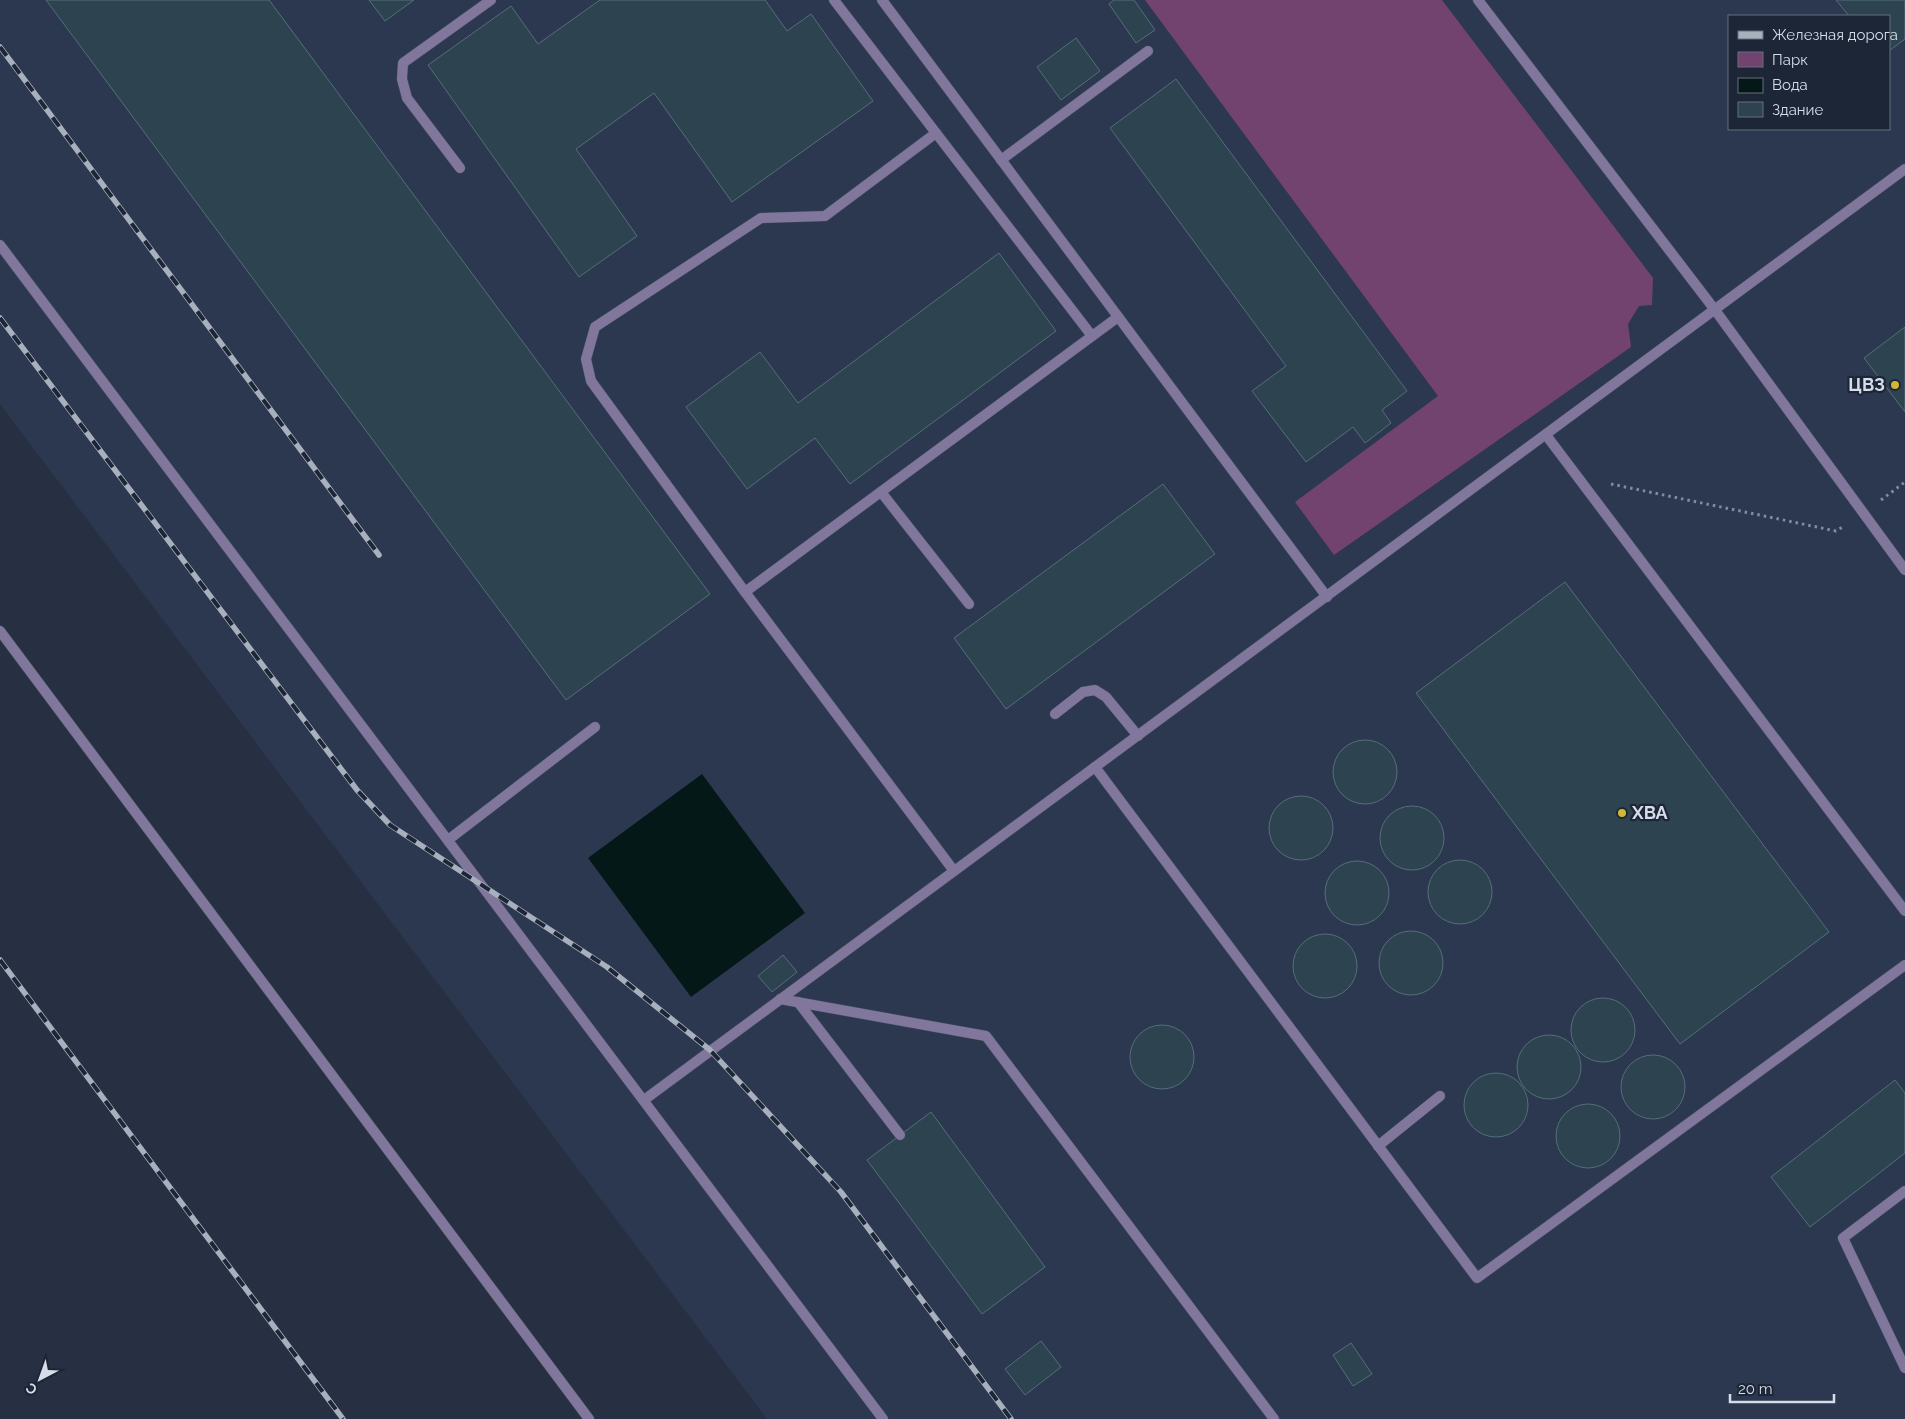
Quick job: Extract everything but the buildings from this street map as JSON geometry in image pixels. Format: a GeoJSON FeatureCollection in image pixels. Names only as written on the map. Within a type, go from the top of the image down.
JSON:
{"type":"FeatureCollection","features":[{"type":"Feature","properties":{"kind":"lane"},"geometry":{"type":"LineString","coordinates":[[460,168],[407,98],[402,79],[403,64],[491,0]]}},
{"type":"Feature","properties":{"kind":"lane"},"geometry":{"type":"LineString","coordinates":[[834,0],[1092,336]]}},
{"type":"Feature","properties":{"kind":"lane"},"geometry":{"type":"LineString","coordinates":[[882,0],[1327,597]]}},
{"type":"Feature","properties":{"kind":"lane"},"geometry":{"type":"LineString","coordinates":[[1478,0],[1716,310],[1905,570]]}},
{"type":"Feature","properties":{"kind":"lane"},"geometry":{"type":"LineString","coordinates":[[1001,160],[1148,51]]}},
{"type":"Feature","properties":{"kind":"lane"},"geometry":{"type":"LineString","coordinates":[[936,133],[824,216],[761,218],[595,328],[586,359],[591,381],[745,592],[954,871]]}},
{"type":"Feature","properties":{"kind":"lane"},"geometry":{"type":"LineString","coordinates":[[644,1100],[1905,169]]}},
{"type":"Feature","properties":{"kind":"lane"},"geometry":{"type":"LineString","coordinates":[[0,245],[884,1419]]}},
{"type":"Feature","properties":{"kind":"lane"},"geometry":{"type":"LineString","coordinates":[[745,592],[1118,317]]}},
{"type":"Feature","properties":{"kind":"lane"},"geometry":{"type":"LineString","coordinates":[[1546,435],[1905,911]]}},
{"type":"Feature","properties":{"kind":"lane"},"geometry":{"type":"LineString","coordinates":[[882,492],[968,604]]}},
{"type":"Feature","properties":{"kind":"lane"},"geometry":{"type":"LineString","coordinates":[[0,631],[589,1419]]}},
{"type":"Feature","properties":{"kind":"lane"},"geometry":{"type":"LineString","coordinates":[[1055,714],[1083,692],[1095,690],[1106,697],[1138,736]]}},
{"type":"Feature","properties":{"kind":"lane"},"geometry":{"type":"LineString","coordinates":[[448,840],[596,726]]}},
{"type":"Feature","properties":{"kind":"lane"},"geometry":{"type":"LineString","coordinates":[[1095,768],[1477,1278],[1905,966]]}},
{"type":"Feature","properties":{"kind":"lane"},"geometry":{"type":"LineString","coordinates":[[780,999],[986,1036],[1274,1419]]}},
{"type":"Feature","properties":{"kind":"lane"},"geometry":{"type":"LineString","coordinates":[[798,1002],[900,1135]]}},
{"type":"Feature","properties":{"kind":"lane"},"geometry":{"type":"LineString","coordinates":[[1378,1146],[1440,1096]]}},
{"type":"Feature","properties":{"kind":"lane"},"geometry":{"type":"LineString","coordinates":[[1905,1192],[1842,1238],[1905,1368]]}},
{"type":"Feature","properties":{"kind":"path"},"geometry":{"type":"LineString","coordinates":[[1578,477],[1836,531],[1863,512]]}},
{"type":"Feature","properties":{"kind":"shaded area"},"geometry":{"type":"Polygon","coordinates":[[[0,0],[1905,0],[1905,1419],[767,1419],[0,404],[0,0]]]}},
{"type":"Feature","properties":{"kind":"green space"},"geometry":{"type":"Polygon","coordinates":[[[1145,0],[1442,0],[1653,278],[1652,305],[1639,306],[1628,324],[1631,347],[1334,555],[1295,502],[1438,396],[1145,0]]]}},
{"type":"Feature","properties":{"kind":"water"},"geometry":{"type":"Polygon","coordinates":[[[702,774],[805,913],[691,997],[588,858],[702,774]]]}},
{"type":"Feature","properties":{"kind":"railway"},"geometry":{"type":"LineString","coordinates":[[0,47],[379,555]]}},
{"type":"Feature","properties":{"kind":"railway"},"geometry":{"type":"LineString","coordinates":[[0,318],[357,790],[390,825],[607,967],[710,1050],[841,1192],[1011,1419]]}},
{"type":"Feature","properties":{"kind":"railway"},"geometry":{"type":"LineString","coordinates":[[0,960],[343,1419]]}},
{"type":"Feature","properties":{"kind":"place","name":"ЦВЗ"},"geometry":{"type":"Point","coordinates":[1895,385]}},
{"type":"Feature","properties":{"kind":"place","name":"ХВА"},"geometry":{"type":"Point","coordinates":[1622,813]}}]}
